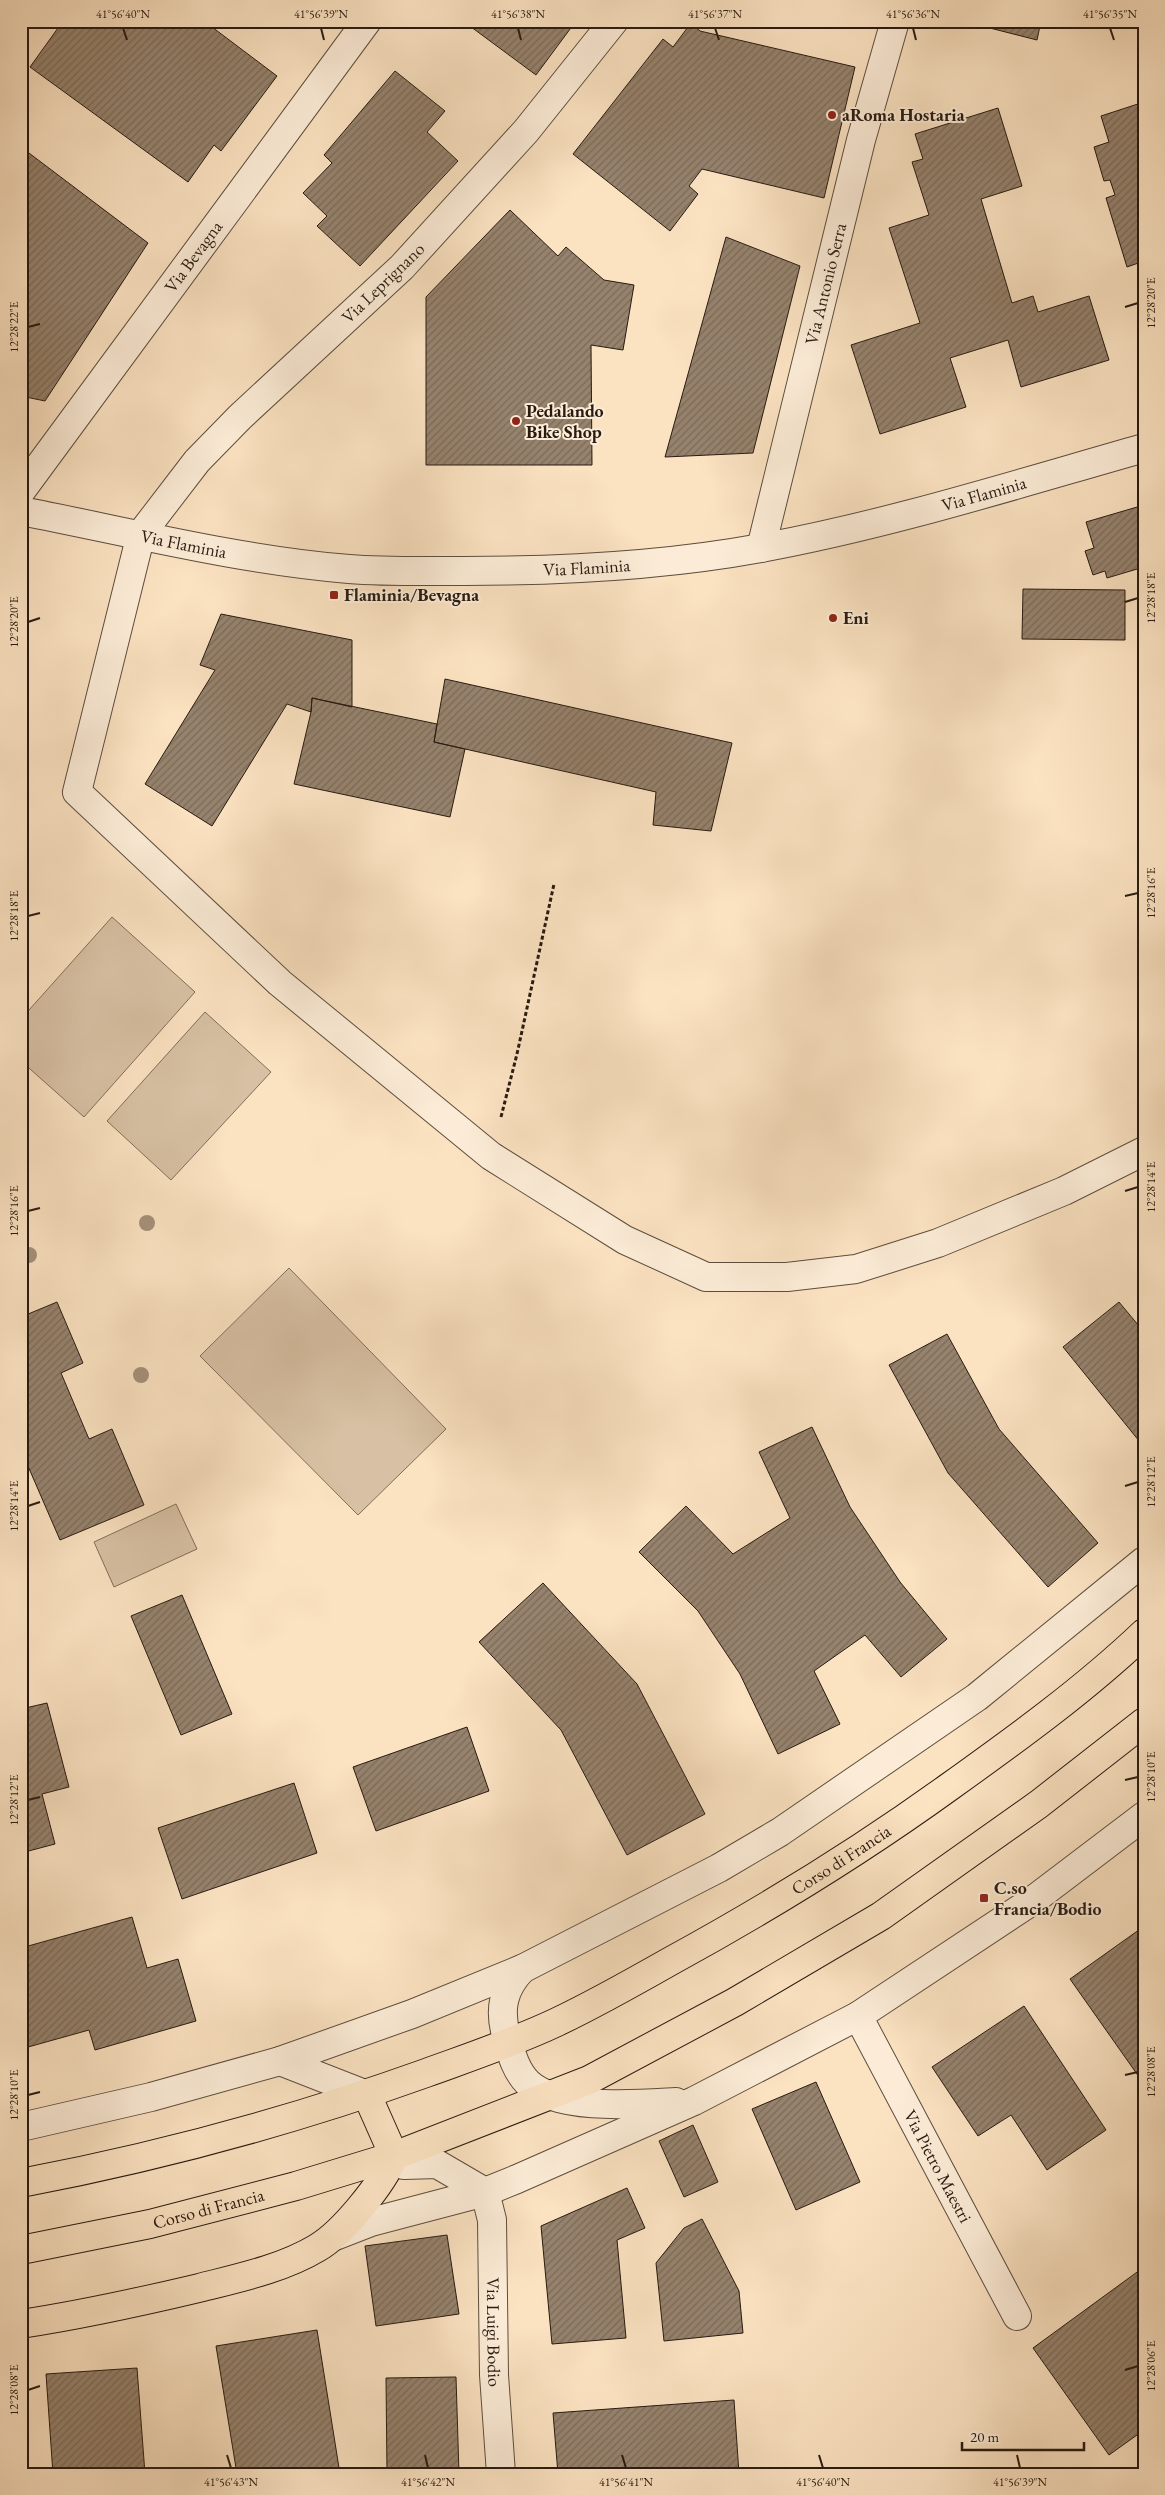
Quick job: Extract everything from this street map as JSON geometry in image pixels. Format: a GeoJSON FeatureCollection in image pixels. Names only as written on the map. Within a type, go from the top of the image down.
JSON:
{"type":"FeatureCollection","features":[{"type":"Feature","properties":{"kind":"main road","name":"Corso di Francia"},"geometry":{"type":"LineString","coordinates":[[21,2183],[79,2172],[147,2155],[367,2095],[508,2043],[556,2022],[735,1926],[840,1863],[915,1812],[1028,1729],[1082,1688],[1144,1633]]}},
{"type":"Feature","properties":{"kind":"main road","name":"Corso di Francia"},"geometry":{"type":"LineString","coordinates":[[21,2250],[150,2224],[296,2186],[394,2156],[589,2080],[811,1959],[881,1916],[946,1872],[1144,1722]]}},
{"type":"Feature","properties":{"kind":"main road"},"geometry":{"type":"LineString","coordinates":[[21,2324],[139,2302],[232,2280],[301,2256],[335,2236],[381,2180],[394,2156],[367,2095]]}},
{"type":"Feature","properties":{"kind":"street","name":"Via Bevagna"},"geometry":{"type":"LineString","coordinates":[[21,491],[366,21]]}},
{"type":"Feature","properties":{"kind":"street","name":"Via Leprignano"},"geometry":{"type":"LineString","coordinates":[[141,534],[197,461],[240,416],[402,266],[526,132],[614,21]]}},
{"type":"Feature","properties":{"kind":"street","name":"Via Antonio Serra"},"geometry":{"type":"LineString","coordinates":[[761,548],[861,140],[895,21]]}},
{"type":"Feature","properties":{"kind":"street","name":"Via Flaminia"},"geometry":{"type":"LineString","coordinates":[[21,511],[261,558],[348,569],[508,572],[572,569],[677,560],[761,548],[880,522],[1144,448]]}},
{"type":"Feature","properties":{"kind":"street"},"geometry":{"type":"LineString","coordinates":[[141,534],[77,792],[280,983],[491,1156],[625,1240],[706,1277],[787,1277],[856,1268],[938,1243],[1064,1191],[1144,1151]]}},
{"type":"Feature","properties":{"kind":"street"},"geometry":{"type":"LineString","coordinates":[[21,2127],[151,2097],[280,2061],[412,2014],[522,1969],[720,1868],[780,1832],[977,1697],[1144,1561]]}},
{"type":"Feature","properties":{"kind":"street"},"geometry":{"type":"LineString","coordinates":[[335,2236],[371,2222],[486,2192],[694,2101],[858,2016],[1032,1901],[1144,1816]]}},
{"type":"Feature","properties":{"kind":"street"},"geometry":{"type":"LineString","coordinates":[[522,1969],[510,1984],[502,2007],[508,2043],[521,2075],[528,2083],[549,2096],[574,2100],[631,2104],[694,2101]]}},
{"type":"Feature","properties":{"kind":"street","name":"Via Pietro Maestri"},"geometry":{"type":"LineString","coordinates":[[858,2016],[1017,2316]]}},
{"type":"Feature","properties":{"kind":"street"},"geometry":{"type":"LineString","coordinates":[[280,2061],[367,2095]]}},
{"type":"Feature","properties":{"kind":"street"},"geometry":{"type":"LineString","coordinates":[[394,2156],[404,2164],[437,2164],[486,2192]]}},
{"type":"Feature","properties":{"kind":"street","name":"Via Luigi Bodio"},"geometry":{"type":"LineString","coordinates":[[486,2192],[492,2220],[494,2375],[501,2474]]}},
{"type":"Feature","properties":{"kind":"path"},"geometry":{"type":"LineString","coordinates":[[491,1156],[517,1054],[554,884]]}},
{"type":"Feature","properties":{"kind":"shaded area"},"geometry":{"type":"Polygon","coordinates":[[[112,917],[195,992],[84,1117],[21,1061],[21,1019],[112,917]]]}},
{"type":"Feature","properties":{"kind":"shaded area"},"geometry":{"type":"Polygon","coordinates":[[[205,1012],[271,1072],[171,1180],[107,1121],[205,1012]]]}},
{"type":"Feature","properties":{"kind":"shaded area"},"geometry":{"type":"Polygon","coordinates":[[[289,1268],[446,1429],[358,1515],[200,1356],[289,1268]]]}},
{"type":"Feature","properties":{"kind":"shaded area"},"geometry":{"type":"Polygon","coordinates":[[[176,1504],[197,1549],[114,1587],[94,1542],[176,1504]]]}},
{"type":"Feature","properties":{"kind":"building"},"geometry":{"type":"Polygon","coordinates":[[[63,21],[204,21],[277,76],[221,151],[214,145],[188,182],[30,67],[63,21]]]}},
{"type":"Feature","properties":{"kind":"building"},"geometry":{"type":"Polygon","coordinates":[[[463,21],[576,21],[536,75],[463,21]]]}},
{"type":"Feature","properties":{"kind":"building"},"geometry":{"type":"Polygon","coordinates":[[[975,21],[1041,21],[1037,40],[974,24],[975,21]]]}},
{"type":"Feature","properties":{"kind":"building"},"geometry":{"type":"Polygon","coordinates":[[[691,23],[700,31],[855,67],[824,198],[702,169],[689,186],[698,194],[670,231],[573,154],[663,39],[673,47],[691,23]]]}},
{"type":"Feature","properties":{"kind":"building"},"geometry":{"type":"Polygon","coordinates":[[[395,71],[445,111],[427,132],[458,161],[360,266],[317,226],[327,216],[303,193],[332,163],[324,155],[395,71]]]}},
{"type":"Feature","properties":{"kind":"building"},"geometry":{"type":"Polygon","coordinates":[[[1144,102],[1144,261],[1127,267],[1106,198],[1115,195],[1110,180],[1104,181],[1094,147],[1109,142],[1101,116],[1144,102]]]}},
{"type":"Feature","properties":{"kind":"building"},"geometry":{"type":"Polygon","coordinates":[[[998,108],[1022,186],[981,199],[1012,303],[1033,296],[1038,312],[1089,296],[1109,360],[1021,387],[1008,340],[950,358],[966,407],[880,434],[851,345],[920,323],[889,228],[929,215],[912,162],[923,159],[915,134],[998,108]]]}},
{"type":"Feature","properties":{"kind":"building"},"geometry":{"type":"Polygon","coordinates":[[[21,147],[148,243],[45,401],[21,396],[21,147]]]}},
{"type":"Feature","properties":{"kind":"building"},"geometry":{"type":"Polygon","coordinates":[[[510,210],[558,256],[566,247],[604,280],[634,285],[623,350],[591,345],[592,465],[426,465],[426,297],[510,210]]]}},
{"type":"Feature","properties":{"kind":"building"},"geometry":{"type":"Polygon","coordinates":[[[726,237],[800,266],[753,453],[665,457],[726,237]]]}},
{"type":"Feature","properties":{"kind":"building"},"geometry":{"type":"Polygon","coordinates":[[[1144,505],[1144,567],[1107,578],[1105,571],[1093,575],[1085,551],[1094,548],[1086,522],[1144,505]]]}},
{"type":"Feature","properties":{"kind":"building"},"geometry":{"type":"Polygon","coordinates":[[[1023,589],[1125,590],[1125,640],[1022,639],[1023,589]]]}},
{"type":"Feature","properties":{"kind":"building"},"geometry":{"type":"Polygon","coordinates":[[[221,614],[352,640],[352,707],[312,698],[311,712],[287,704],[212,826],[145,784],[215,670],[200,665],[221,614]]]}},
{"type":"Feature","properties":{"kind":"building"},"geometry":{"type":"Polygon","coordinates":[[[445,679],[732,743],[711,831],[653,825],[656,792],[434,742],[445,679]]]}},
{"type":"Feature","properties":{"kind":"building"},"geometry":{"type":"Polygon","coordinates":[[[312,698],[437,724],[434,742],[465,749],[450,817],[294,784],[311,712],[312,698]]]}},
{"type":"Feature","properties":{"kind":"building"},"geometry":{"type":"Polygon","coordinates":[[[57,1302],[83,1363],[61,1373],[89,1439],[112,1429],[144,1505],[60,1540],[21,1450],[21,1317],[57,1302]]]}},
{"type":"Feature","properties":{"kind":"building"},"geometry":{"type":"Polygon","coordinates":[[[1119,1302],[1144,1332],[1144,1447],[1063,1347],[1119,1302]]]}},
{"type":"Feature","properties":{"kind":"building"},"geometry":{"type":"Polygon","coordinates":[[[947,1334],[999,1429],[1098,1543],[1048,1587],[948,1473],[889,1365],[947,1334]]]}},
{"type":"Feature","properties":{"kind":"building"},"geometry":{"type":"Polygon","coordinates":[[[812,1427],[850,1507],[900,1582],[947,1639],[901,1677],[865,1635],[814,1671],[840,1724],[778,1754],[740,1674],[698,1611],[639,1552],[686,1506],[733,1554],[790,1518],[759,1452],[812,1427]]]}},
{"type":"Feature","properties":{"kind":"building"},"geometry":{"type":"Polygon","coordinates":[[[543,1583],[637,1684],[705,1814],[627,1855],[561,1730],[479,1642],[543,1583]]]}},
{"type":"Feature","properties":{"kind":"building"},"geometry":{"type":"Polygon","coordinates":[[[182,1595],[232,1714],[181,1735],[131,1616],[182,1595]]]}},
{"type":"Feature","properties":{"kind":"building"},"geometry":{"type":"Polygon","coordinates":[[[47,1703],[69,1787],[42,1794],[55,1844],[21,1853],[21,1709],[47,1703]]]}},
{"type":"Feature","properties":{"kind":"building"},"geometry":{"type":"Polygon","coordinates":[[[467,1727],[489,1791],[376,1831],[353,1767],[467,1727]]]}},
{"type":"Feature","properties":{"kind":"building"},"geometry":{"type":"Polygon","coordinates":[[[294,1783],[317,1853],[182,1899],[158,1828],[294,1783]]]}},
{"type":"Feature","properties":{"kind":"building"},"geometry":{"type":"Polygon","coordinates":[[[132,1917],[147,1968],[178,1959],[196,2021],[95,2050],[89,2030],[21,2049],[21,1948],[132,1917]]]}},
{"type":"Feature","properties":{"kind":"building"},"geometry":{"type":"Polygon","coordinates":[[[1144,1927],[1144,2084],[1070,1979],[1144,1927]]]}},
{"type":"Feature","properties":{"kind":"building"},"geometry":{"type":"Polygon","coordinates":[[[1024,2006],[1106,2130],[1047,2170],[1011,2115],[978,2136],[932,2067],[1024,2006]]]}},
{"type":"Feature","properties":{"kind":"building"},"geometry":{"type":"Polygon","coordinates":[[[816,2082],[860,2182],[796,2210],[752,2109],[816,2082]]]}},
{"type":"Feature","properties":{"kind":"building"},"geometry":{"type":"Polygon","coordinates":[[[693,2125],[718,2182],[684,2197],[659,2141],[693,2125]]]}},
{"type":"Feature","properties":{"kind":"building"},"geometry":{"type":"Polygon","coordinates":[[[627,2188],[645,2228],[617,2240],[626,2338],[552,2344],[541,2226],[627,2188]]]}},
{"type":"Feature","properties":{"kind":"building"},"geometry":{"type":"Polygon","coordinates":[[[702,2219],[739,2291],[743,2333],[664,2341],[656,2263],[684,2228],[702,2219]]]}},
{"type":"Feature","properties":{"kind":"building"},"geometry":{"type":"Polygon","coordinates":[[[447,2235],[459,2314],[376,2326],[365,2246],[447,2235]]]}},
{"type":"Feature","properties":{"kind":"building"},"geometry":{"type":"Polygon","coordinates":[[[1144,2267],[1144,2430],[1109,2455],[1033,2348],[1144,2267]]]}},
{"type":"Feature","properties":{"kind":"building"},"geometry":{"type":"Polygon","coordinates":[[[317,2330],[340,2474],[237,2474],[216,2346],[317,2330]]]}},
{"type":"Feature","properties":{"kind":"building"},"geometry":{"type":"Polygon","coordinates":[[[137,2368],[145,2474],[53,2474],[46,2374],[137,2368]]]}},
{"type":"Feature","properties":{"kind":"building"},"geometry":{"type":"Polygon","coordinates":[[[456,2377],[459,2474],[387,2474],[386,2378],[456,2377]]]}},
{"type":"Feature","properties":{"kind":"building"},"geometry":{"type":"Polygon","coordinates":[[[734,2400],[739,2474],[558,2474],[553,2413],[734,2400]]]}},
{"type":"Feature","properties":{"kind":"place","name":"aRoma Hostaria"},"geometry":{"type":"Point","coordinates":[832,115]}},
{"type":"Feature","properties":{"kind":"place","name":"Pedalando Bike Shop"},"geometry":{"type":"Point","coordinates":[516,421]}},
{"type":"Feature","properties":{"kind":"place","name":"Flaminia/Bevagna"},"geometry":{"type":"Point","coordinates":[334,595]}},
{"type":"Feature","properties":{"kind":"place","name":"Eni"},"geometry":{"type":"Point","coordinates":[833,618]}},
{"type":"Feature","properties":{"kind":"place","name":"C.so Francia/Bodio"},"geometry":{"type":"Point","coordinates":[984,1898]}}]}
